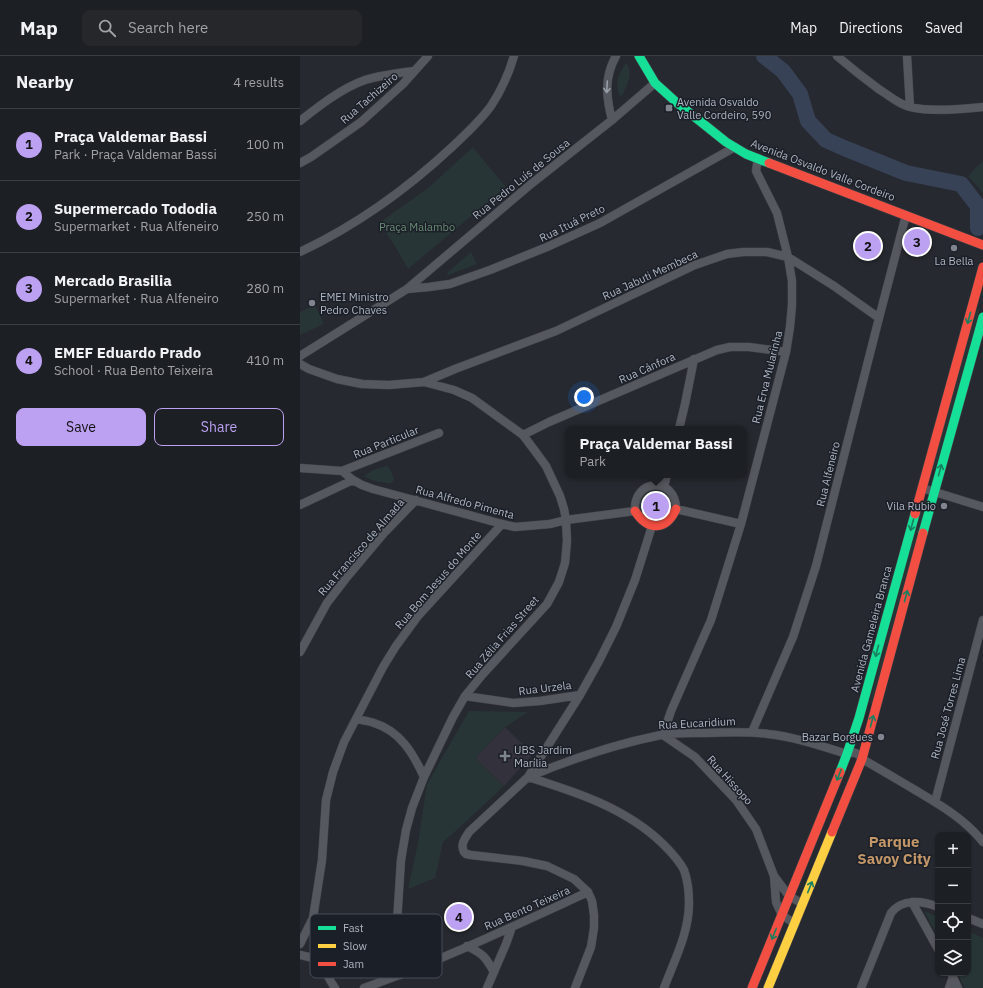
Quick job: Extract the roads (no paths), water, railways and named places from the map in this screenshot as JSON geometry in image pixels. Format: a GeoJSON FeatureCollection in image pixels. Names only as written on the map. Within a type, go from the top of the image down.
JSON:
{"type":"FeatureCollection","features":[{"type":"Feature","properties":{"kind":"main road","name":"Avenida Osvaldo Valle Cordeiro"},"geometry":{"type":"LineString","coordinates":[[639,56],[655,83],[688,112],[746,154],[983,245]]}},
{"type":"Feature","properties":{"kind":"main road","name":"Avenida Gameleira Branca"},"geometry":{"type":"LineString","coordinates":[[752,988],[847,754],[861,711],[922,488],[979,297],[983,267]]}},
{"type":"Feature","properties":{"kind":"main road"},"geometry":{"type":"LineString","coordinates":[[768,988],[862,759],[983,317]]}},
{"type":"Feature","properties":{"kind":"main road"},"geometry":{"type":"LineString","coordinates":[[635,510],[638,516],[646,524],[659,526],[671,520],[676,509]]}},
{"type":"Feature","properties":{"kind":"street","name":"Rua Tachizeiro"},"geometry":{"type":"LineString","coordinates":[[300,163],[361,122],[402,84],[428,56]]}},
{"type":"Feature","properties":{"kind":"street"},"geometry":{"type":"LineString","coordinates":[[300,252],[331,236],[396,195],[436,162],[478,122],[492,104],[503,84],[514,56]]}},
{"type":"Feature","properties":{"kind":"street"},"geometry":{"type":"LineString","coordinates":[[612,120],[607,103],[607,91],[610,71],[616,56]]}},
{"type":"Feature","properties":{"kind":"street"},"geometry":{"type":"LineString","coordinates":[[837,56],[882,91],[898,102],[910,107],[945,110],[983,107]]}},
{"type":"Feature","properties":{"kind":"street"},"geometry":{"type":"LineString","coordinates":[[907,56],[910,107]]}},
{"type":"Feature","properties":{"kind":"street"},"geometry":{"type":"LineString","coordinates":[[300,121],[336,94],[365,80],[389,74],[414,72]]}},
{"type":"Feature","properties":{"kind":"street","name":"Rua Pedro Luís de Sousa"},"geometry":{"type":"LineString","coordinates":[[300,356],[407,289],[531,184],[612,120],[655,83]]}},
{"type":"Feature","properties":{"kind":"street","name":"Rua Ituá Preto"},"geometry":{"type":"LineString","coordinates":[[407,289],[429,288],[450,284],[547,247],[600,222],[735,147]]}},
{"type":"Feature","properties":{"kind":"street","name":"Rua Erva Mularinha"},"geometry":{"type":"LineString","coordinates":[[663,735],[671,711],[711,620],[741,524],[786,352],[792,305],[792,281],[788,257],[777,213],[756,171],[758,158]]}},
{"type":"Feature","properties":{"kind":"street","name":"Rua Alfeneiro"},"geometry":{"type":"LineString","coordinates":[[752,732],[793,637],[816,566],[906,215]]}},
{"type":"Feature","properties":{"kind":"street","name":"Rua Jabuti Membeca"},"geometry":{"type":"LineString","coordinates":[[424,382],[556,331],[695,265],[727,254],[767,252],[788,257],[834,286],[879,318]]}},
{"type":"Feature","properties":{"kind":"street","name":"Rua Cánfora"},"geometry":{"type":"LineString","coordinates":[[523,435],[549,422],[717,350],[730,347],[749,347],[786,352]]}},
{"type":"Feature","properties":{"kind":"street"},"geometry":{"type":"LineString","coordinates":[[680,426],[694,359]]}},
{"type":"Feature","properties":{"kind":"street","name":"Rua Zélia Frias Street"},"geometry":{"type":"LineString","coordinates":[[300,364],[308,369],[337,380],[362,384],[389,385],[424,382],[454,390],[472,398],[523,435],[546,466],[560,496],[566,520],[567,542],[565,563],[559,582],[547,604],[465,696],[453,717],[424,777],[412,808],[406,830],[401,860],[398,914]]}},
{"type":"Feature","properties":{"kind":"street","name":"Rua Particular"},"geometry":{"type":"LineString","coordinates":[[342,472],[439,433]]}},
{"type":"Feature","properties":{"kind":"street"},"geometry":{"type":"LineString","coordinates":[[300,468],[342,472]]}},
{"type":"Feature","properties":{"kind":"street","name":"Rua Alfredo Pimenta"},"geometry":{"type":"LineString","coordinates":[[342,472],[353,480],[373,489],[515,527],[550,524],[566,520],[635,510]]}},
{"type":"Feature","properties":{"kind":"street"},"geometry":{"type":"LineString","coordinates":[[664,486],[666,478]]}},
{"type":"Feature","properties":{"kind":"street"},"geometry":{"type":"LineString","coordinates":[[300,505],[353,480]]}},
{"type":"Feature","properties":{"kind":"street"},"geometry":{"type":"LineString","coordinates":[[635,510],[636,498],[640,492],[651,485],[658,485],[664,486],[674,495],[676,509],[741,524]]}},
{"type":"Feature","properties":{"kind":"street"},"geometry":{"type":"LineString","coordinates":[[922,488],[983,507]]}},
{"type":"Feature","properties":{"kind":"street","name":"Rua Francisco de Almada"},"geometry":{"type":"LineString","coordinates":[[300,652],[327,603],[384,533],[416,500]]}},
{"type":"Feature","properties":{"kind":"street","name":"Rua Bom Jesus do Monte"},"geometry":{"type":"LineString","coordinates":[[314,914],[322,860],[326,800],[333,772],[344,742],[383,667],[396,646],[418,616],[502,524]]}},
{"type":"Feature","properties":{"kind":"street"},"geometry":{"type":"LineString","coordinates":[[575,988],[591,947],[594,928],[592,901],[588,892],[574,879],[547,866],[523,861],[466,854],[462,848],[463,842],[469,832],[528,777],[580,694],[616,627],[635,580],[652,526]]}},
{"type":"Feature","properties":{"kind":"street","name":"Rua José Torres Lima"},"geometry":{"type":"LineString","coordinates":[[935,802],[983,620]]}},
{"type":"Feature","properties":{"kind":"street","name":"Rua Urzela"},"geometry":{"type":"LineString","coordinates":[[465,696],[513,703],[540,701],[580,694]]}},
{"type":"Feature","properties":{"kind":"street"},"geometry":{"type":"LineString","coordinates":[[356,719],[374,722],[386,728],[401,740],[412,753],[424,777]]}},
{"type":"Feature","properties":{"kind":"street","name":"Rua Eucaridium"},"geometry":{"type":"LineString","coordinates":[[528,777],[555,765],[615,746],[663,735],[689,733],[752,732],[769,734],[805,741],[847,754],[852,761],[858,762],[862,759]]}},
{"type":"Feature","properties":{"kind":"street","name":"Rua Hissopo"},"geometry":{"type":"LineString","coordinates":[[663,735],[694,757],[736,800],[756,830],[774,876],[789,896],[803,904]]}},
{"type":"Feature","properties":{"kind":"street"},"geometry":{"type":"LineString","coordinates":[[862,759],[935,802],[961,820],[977,834],[983,842]]}},
{"type":"Feature","properties":{"kind":"street"},"geometry":{"type":"LineString","coordinates":[[528,777],[600,802],[640,825],[672,853],[683,869],[688,883],[688,919],[681,944],[664,988]]}},
{"type":"Feature","properties":{"kind":"street","name":"Rua Hissopo"},"geometry":{"type":"LineString","coordinates":[[774,876],[776,902],[782,915]]}},
{"type":"Feature","properties":{"kind":"street","name":"Rua Bento Teixeira"},"geometry":{"type":"LineString","coordinates":[[442,957],[588,892]]}},
{"type":"Feature","properties":{"kind":"street"},"geometry":{"type":"LineString","coordinates":[[912,902],[935,944]]}},
{"type":"Feature","properties":{"kind":"street"},"geometry":{"type":"LineString","coordinates":[[861,988],[891,913],[894,909],[900,905],[912,902],[926,903],[935,906]]}},
{"type":"Feature","properties":{"kind":"street"},"geometry":{"type":"LineString","coordinates":[[782,915],[795,924]]}},
{"type":"Feature","properties":{"kind":"street"},"geometry":{"type":"LineString","coordinates":[[971,919],[983,924]]}},
{"type":"Feature","properties":{"kind":"street","name":"Rua Bom Jesus do Monte"},"geometry":{"type":"LineString","coordinates":[[300,944],[310,924]]}},
{"type":"Feature","properties":{"kind":"street"},"geometry":{"type":"LineString","coordinates":[[487,988],[512,927]]}},
{"type":"Feature","properties":{"kind":"street"},"geometry":{"type":"LineString","coordinates":[[467,946],[479,952],[487,959],[494,972]]}},
{"type":"Feature","properties":{"kind":"street"},"geometry":{"type":"LineString","coordinates":[[300,955],[310,957]]}},
{"type":"Feature","properties":{"kind":"street"},"geometry":{"type":"LineString","coordinates":[[949,988],[952,976]]}},
{"type":"Feature","properties":{"kind":"street"},"geometry":{"type":"LineString","coordinates":[[952,976],[958,988]]}},
{"type":"Feature","properties":{"kind":"street"},"geometry":{"type":"LineString","coordinates":[[329,978],[335,988]]}},
{"type":"Feature","properties":{"kind":"street","name":"Rua Bento Teixeira"},"geometry":{"type":"LineString","coordinates":[[364,988],[392,978]]}},
{"type":"Feature","properties":{"kind":"waterway"},"geometry":{"type":"LineString","coordinates":[[764,56],[783,71],[800,94],[808,121],[826,140],[906,173],[961,184],[978,206],[978,228]]}},
{"type":"Feature","properties":{"kind":"place","name":"Avenida Osvaldo Valle Cordeiro, 590"},"geometry":{"type":"Point","coordinates":[669,108]}},
{"type":"Feature","properties":{"kind":"place","name":"Mercado Brasilia"},"geometry":{"type":"Point","coordinates":[917,242]}},
{"type":"Feature","properties":{"kind":"place","name":"Supermercado Tododia"},"geometry":{"type":"Point","coordinates":[868,246]}},
{"type":"Feature","properties":{"kind":"place","name":"La Bella"},"geometry":{"type":"Point","coordinates":[954,248]}},
{"type":"Feature","properties":{"kind":"place","name":"EMEI Ministro Pedro Chaves"},"geometry":{"type":"Point","coordinates":[312,303]}},
{"type":"Feature","properties":{"kind":"place","name":"Praça Valdemar Bassi"},"geometry":{"type":"Point","coordinates":[656,506]}},
{"type":"Feature","properties":{"kind":"place","name":"Vila Rubio"},"geometry":{"type":"Point","coordinates":[944,506]}},
{"type":"Feature","properties":{"kind":"place","name":"Bazar Borgues"},"geometry":{"type":"Point","coordinates":[881,737]}},
{"type":"Feature","properties":{"kind":"place","name":"UBS Jardim Marília"},"geometry":{"type":"Point","coordinates":[505,756]}},
{"type":"Feature","properties":{"kind":"place","name":"EMEF Eduardo Prado"},"geometry":{"type":"Point","coordinates":[459,917]}},
{"type":"Feature","properties":{"kind":"district","name":"Parque Savoy City"},"geometry":{"type":"Point","coordinates":[894,850]}},
{"type":"Feature","properties":{"kind":"park label","name":"Praça Malambo"},"geometry":{"type":"Point","coordinates":[417,227]}}]}
